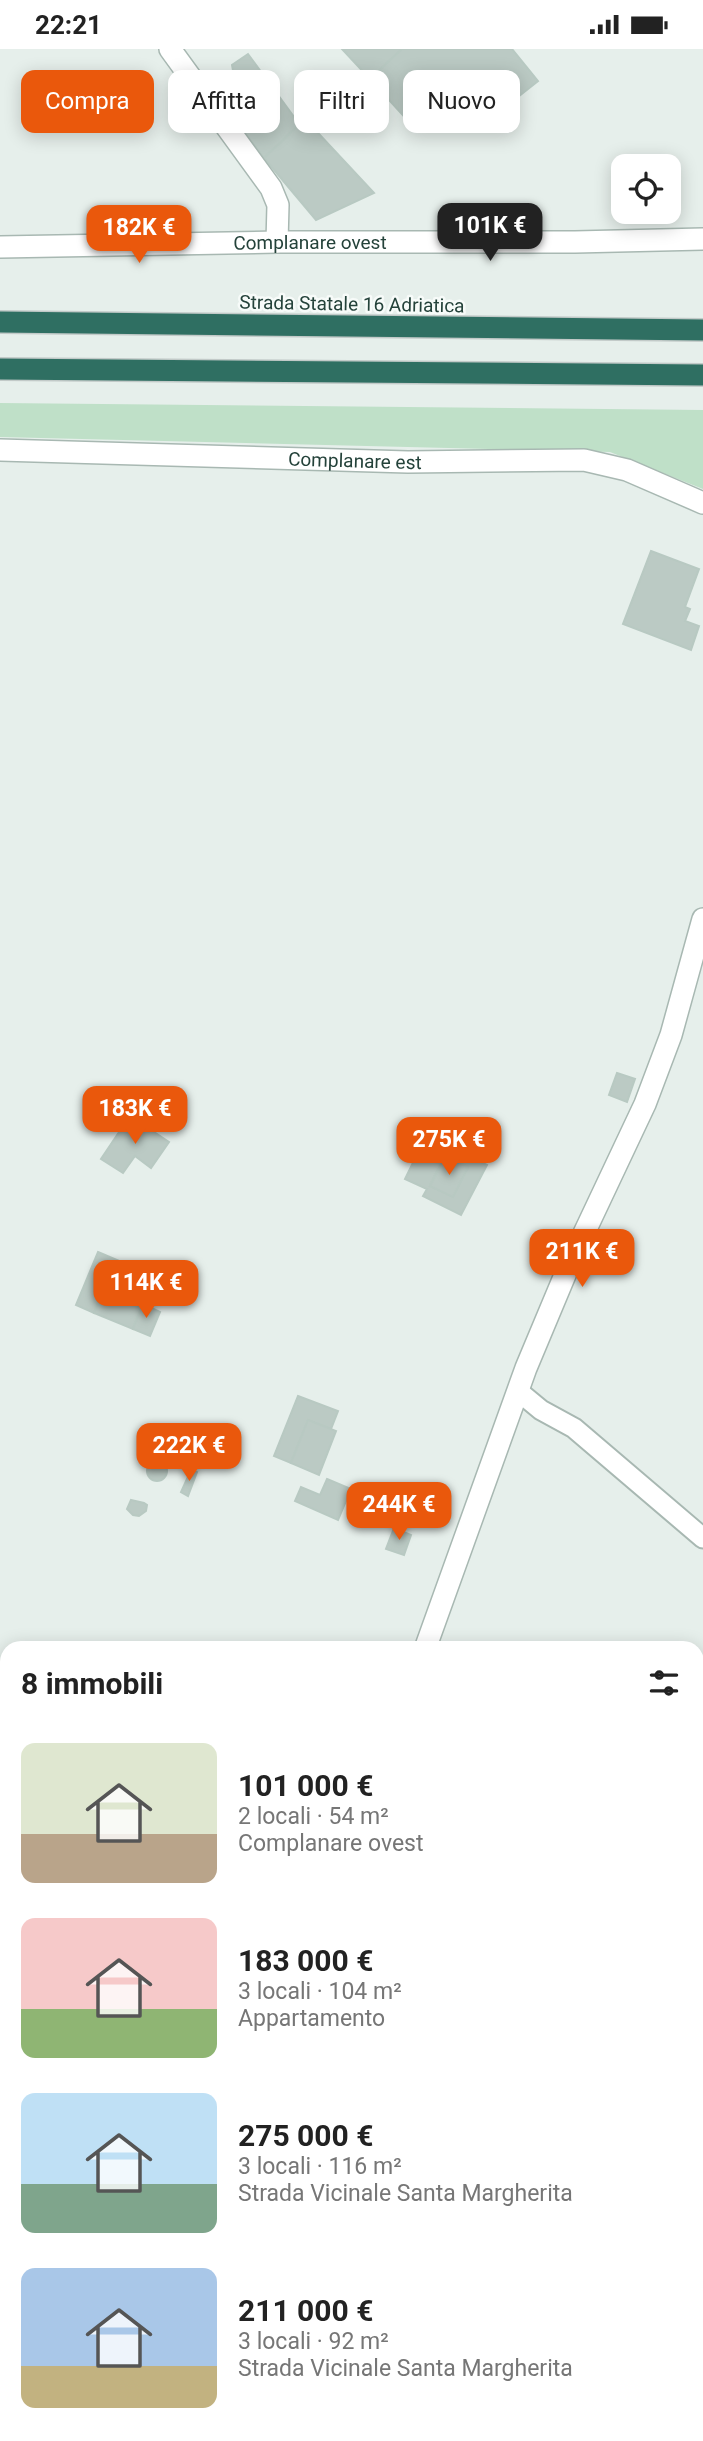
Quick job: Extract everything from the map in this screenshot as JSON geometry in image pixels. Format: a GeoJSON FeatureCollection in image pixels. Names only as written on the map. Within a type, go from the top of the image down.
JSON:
{"type":"FeatureCollection","features":[{"type":"Feature","properties":{"kind":"highway","name":"Strada Statale 16 Adriatica"},"geometry":{"type":"LineString","coordinates":[[0,322],[703,330]]}},
{"type":"Feature","properties":{"kind":"highway"},"geometry":{"type":"LineString","coordinates":[[0,369],[703,375]]}},
{"type":"Feature","properties":{"kind":"street"},"geometry":{"type":"LineString","coordinates":[[170,49],[271,188],[278,205],[277,242]]}},
{"type":"Feature","properties":{"kind":"street","name":"Complanare ovest"},"geometry":{"type":"LineString","coordinates":[[0,247],[703,239]]}},
{"type":"Feature","properties":{"kind":"street","name":"Complanare est"},"geometry":{"type":"LineString","coordinates":[[0,450],[408,462],[584,460],[627,470],[703,503]]}},
{"type":"Feature","properties":{"kind":"street"},"geometry":{"type":"LineString","coordinates":[[428,1641],[518,1391],[570,1263],[645,1104],[671,1035],[703,919]]}},
{"type":"Feature","properties":{"kind":"lane"},"geometry":{"type":"LineString","coordinates":[[518,1391],[541,1409],[574,1428],[703,1538]]}},
{"type":"Feature","properties":{"kind":"green space"},"geometry":{"type":"Polygon","coordinates":[[[0,403],[703,410],[703,489],[610,452],[0,437],[0,403]]]}},
{"type":"Feature","properties":{"kind":"building"},"geometry":{"type":"Polygon","coordinates":[[[342,49],[402,49],[380,70],[362,70],[342,49]]]}},
{"type":"Feature","properties":{"kind":"building"},"geometry":{"type":"Polygon","coordinates":[[[402,49],[512,49],[538,81],[520,95],[520,70],[403,70],[403,115],[389,100],[389,70],[380,70],[402,49]]]}},
{"type":"Feature","properties":{"kind":"building"},"geometry":{"type":"Polygon","coordinates":[[[248,54],[260,70],[233,70],[232,65],[248,54]]]}},
{"type":"Feature","properties":{"kind":"building"},"geometry":{"type":"Polygon","coordinates":[[[280,98],[294,117],[294,130],[264,158],[245,133],[280,133],[280,98]]]}},
{"type":"Feature","properties":{"kind":"building"},"geometry":{"type":"Polygon","coordinates":[[[294,129],[294,133],[318,133],[374,193],[316,220],[264,158],[294,129]]]}},
{"type":"Feature","properties":{"kind":"building"},"geometry":{"type":"Polygon","coordinates":[[[651,551],[699,569],[685,607],[690,609],[685,621],[699,626],[691,650],[623,624],[651,551]]]}},
{"type":"Feature","properties":{"kind":"building"},"geometry":{"type":"Polygon","coordinates":[[[617,1073],[635,1079],[627,1102],[609,1095],[617,1073]]]}},
{"type":"Feature","properties":{"kind":"building"},"geometry":{"type":"Polygon","coordinates":[[[130,1116],[169,1142],[151,1168],[135,1156],[123,1173],[101,1159],[130,1116]]]}},
{"type":"Feature","properties":{"kind":"building"},"geometry":{"type":"Polygon","coordinates":[[[426,1136],[487,1165],[461,1215],[423,1196],[427,1189],[405,1179],[426,1136]],[[445,1156],[430,1186],[453,1197],[468,1167],[445,1156]]]}},
{"type":"Feature","properties":{"kind":"building"},"geometry":{"type":"Polygon","coordinates":[[[445,1156],[468,1167],[453,1197],[430,1186],[445,1156]]]}},
{"type":"Feature","properties":{"kind":"building"},"geometry":{"type":"Polygon","coordinates":[[[98,1252],[150,1274],[144,1288],[110,1274],[94,1313],[76,1305],[98,1252]]]}},
{"type":"Feature","properties":{"kind":"building"},"geometry":{"type":"Polygon","coordinates":[[[110,1274],[149,1290],[133,1329],[94,1313],[110,1274]]]}},
{"type":"Feature","properties":{"kind":"building"},"geometry":{"type":"Polygon","coordinates":[[[143,1304],[160,1312],[150,1336],[133,1329],[143,1304]]]}},
{"type":"Feature","properties":{"kind":"building"},"geometry":{"type":"Polygon","coordinates":[[[298,1396],[338,1411],[331,1429],[308,1420],[291,1463],[274,1456],[298,1396]]]}},
{"type":"Feature","properties":{"kind":"building"},"geometry":{"type":"Polygon","coordinates":[[[308,1420],[336,1431],[319,1475],[291,1463],[308,1420]]]}},
{"type":"Feature","properties":{"kind":"building"},"geometry":{"type":"Polygon","coordinates":[[[153,1461],[161,1461],[167,1471],[161,1481],[153,1481],[147,1475],[147,1467],[153,1461]]]}},
{"type":"Feature","properties":{"kind":"building"},"geometry":{"type":"Polygon","coordinates":[[[191,1470],[197,1472],[188,1496],[181,1492],[191,1470]]]}},
{"type":"Feature","properties":{"kind":"building"},"geometry":{"type":"Polygon","coordinates":[[[327,1479],[351,1489],[338,1520],[295,1501],[301,1487],[320,1495],[327,1479]]]}},
{"type":"Feature","properties":{"kind":"building"},"geometry":{"type":"Polygon","coordinates":[[[131,1500],[147,1505],[146,1511],[139,1516],[133,1515],[127,1509],[131,1500]]]}},
{"type":"Feature","properties":{"kind":"building"},"geometry":{"type":"Polygon","coordinates":[[[394,1528],[411,1535],[404,1555],[386,1549],[394,1528]]]}}]}
